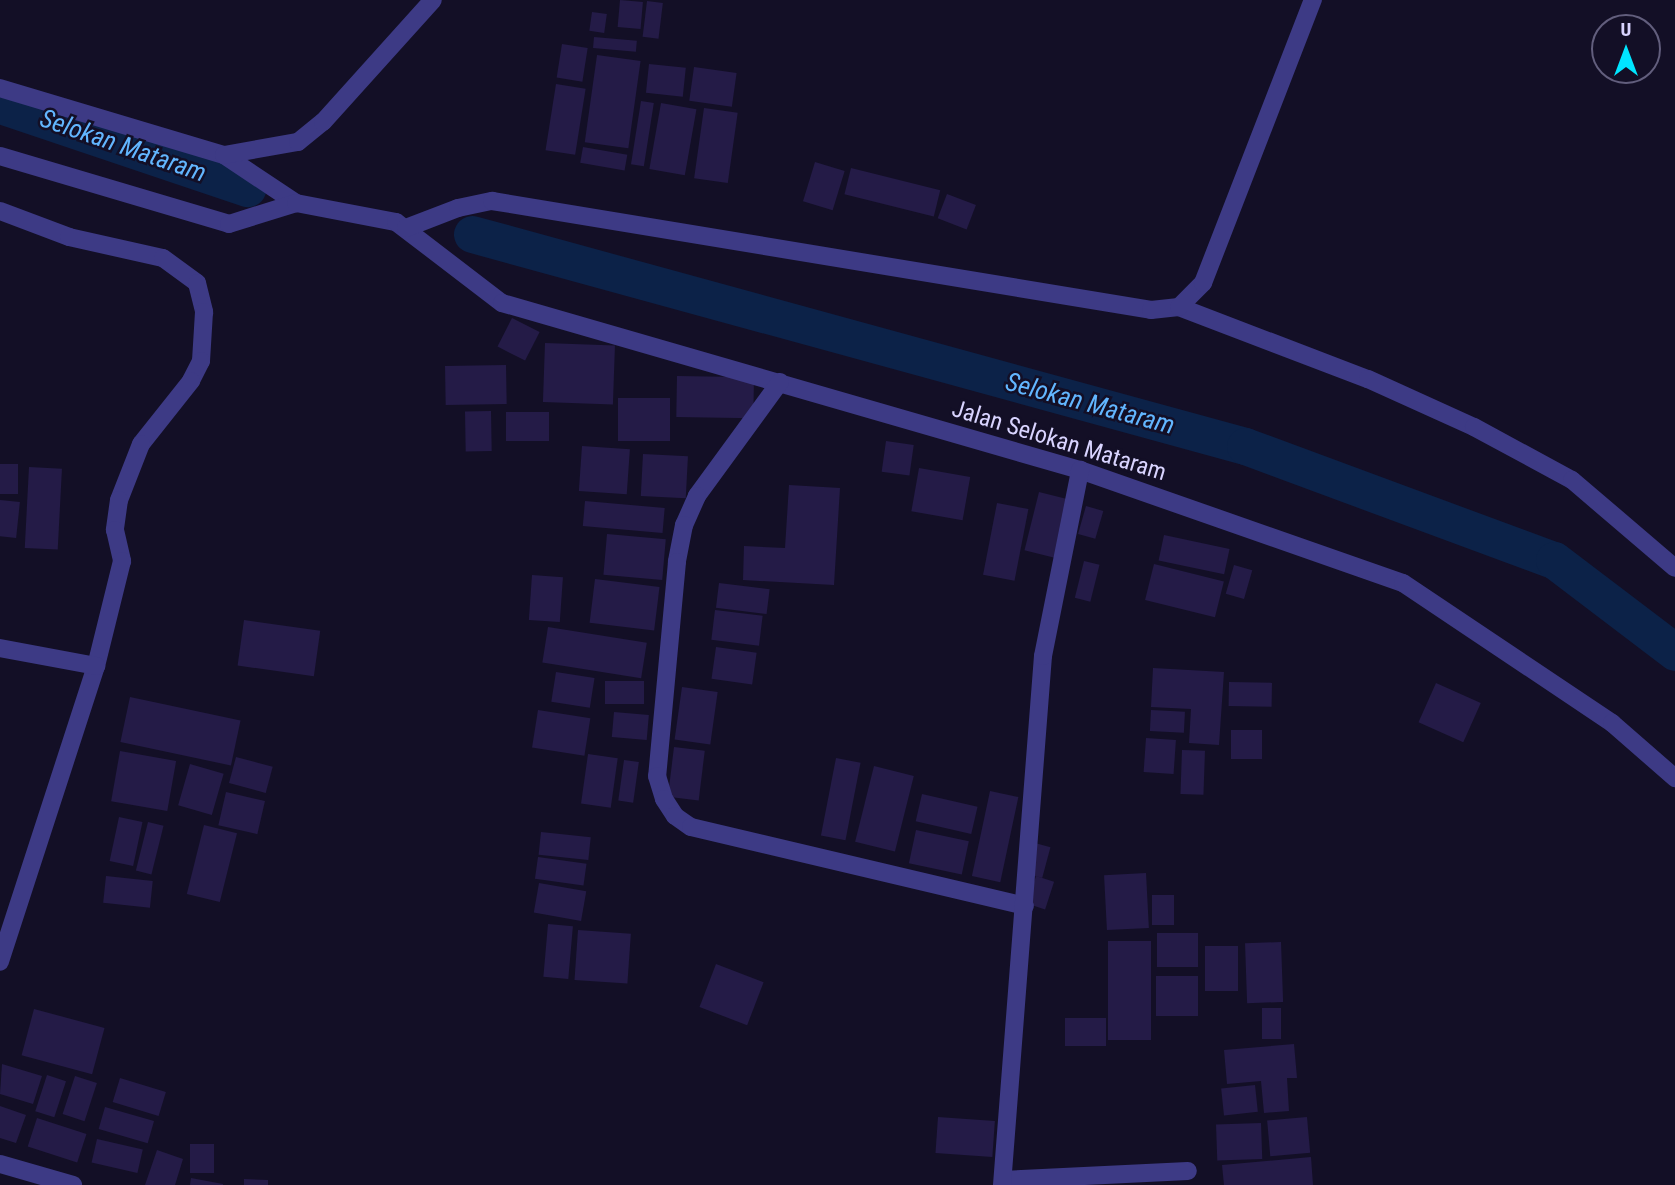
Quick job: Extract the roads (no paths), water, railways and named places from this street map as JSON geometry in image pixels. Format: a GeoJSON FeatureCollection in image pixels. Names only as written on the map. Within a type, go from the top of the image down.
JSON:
{"type":"FeatureCollection","features":[{"type":"Feature","properties":{"kind":"street"},"geometry":{"type":"LineString","coordinates":[[224,155],[298,142],[323,121],[433,0]]}},
{"type":"Feature","properties":{"kind":"street"},"geometry":{"type":"LineString","coordinates":[[1179,307],[1203,283],[1313,0]]}},
{"type":"Feature","properties":{"kind":"street"},"geometry":{"type":"LineString","coordinates":[[0,88],[224,155],[301,204],[401,225],[492,201],[1151,310],[1179,307],[1368,379],[1474,427],[1572,480],[1675,568]]}},
{"type":"Feature","properties":{"kind":"street"},"geometry":{"type":"LineString","coordinates":[[0,156],[229,224],[301,204]]}},
{"type":"Feature","properties":{"kind":"street"},"geometry":{"type":"LineString","coordinates":[[0,212],[69,237],[163,258],[197,283],[204,312],[201,361],[191,381],[141,444],[119,500],[115,530],[122,561],[96,666],[0,962]]}},
{"type":"Feature","properties":{"kind":"street","name":"Jalan Selokan Mataram"},"geometry":{"type":"LineString","coordinates":[[401,225],[470,282],[502,303],[1080,470],[1403,583],[1612,723],[1675,778]]}},
{"type":"Feature","properties":{"kind":"street"},"geometry":{"type":"LineString","coordinates":[[780,382],[697,496],[684,525],[677,562],[657,776],[664,799],[691,828],[1025,906]]}},
{"type":"Feature","properties":{"kind":"street"},"geometry":{"type":"LineString","coordinates":[[1080,470],[1043,656],[1002,1183],[1188,1171]]}},
{"type":"Feature","properties":{"kind":"street"},"geometry":{"type":"LineString","coordinates":[[0,648],[96,666]]}},
{"type":"Feature","properties":{"kind":"street"},"geometry":{"type":"LineString","coordinates":[[0,1164],[73,1185]]}},
{"type":"Feature","properties":{"kind":"waterway","name":"Selokan Mataram"},"geometry":{"type":"LineString","coordinates":[[0,105],[247,188]]}},
{"type":"Feature","properties":{"kind":"waterway","name":"Selokan Mataram"},"geometry":{"type":"LineString","coordinates":[[472,234],[1245,446],[1554,560],[1675,652]]}}]}
